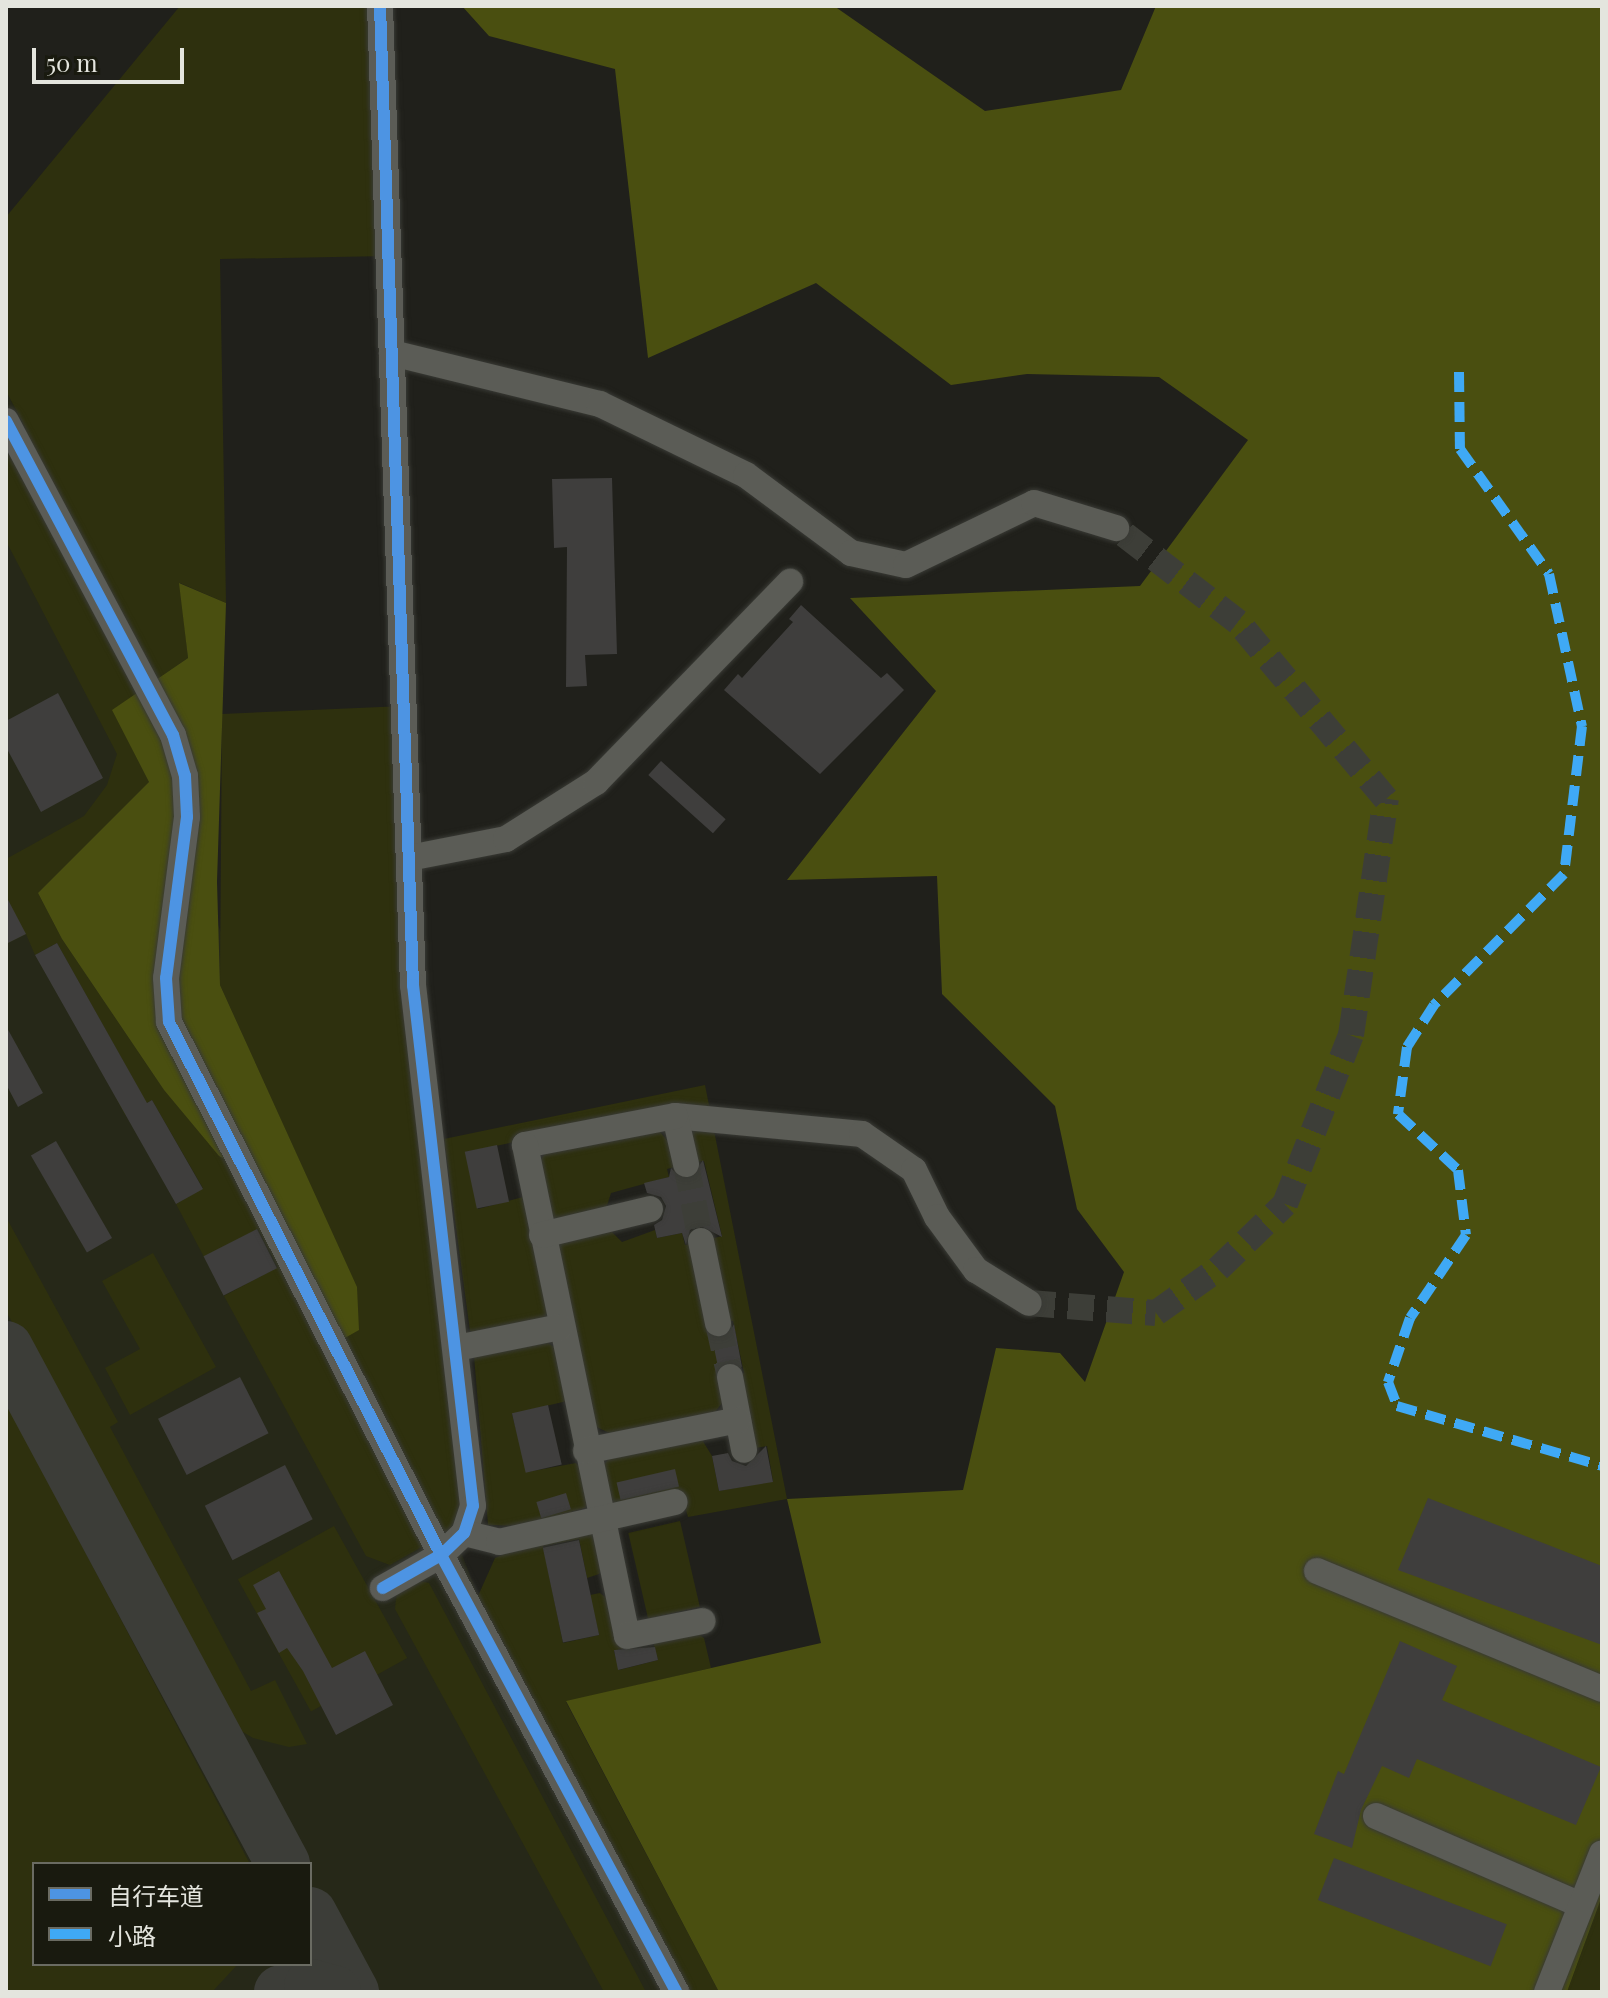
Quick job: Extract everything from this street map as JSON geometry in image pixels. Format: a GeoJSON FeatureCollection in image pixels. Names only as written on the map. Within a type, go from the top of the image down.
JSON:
{"type":"FeatureCollection","features":[{"type":"Feature","properties":{"kind":"street"},"geometry":{"type":"LineString","coordinates":[[380,6],[413,985],[473,1506],[464,1533],[441,1555],[383,1588]]}},
{"type":"Feature","properties":{"kind":"street"},"geometry":{"type":"LineString","coordinates":[[392,353],[600,404],[746,475],[851,553],[906,565],[1034,503],[1116,528]]}},
{"type":"Feature","properties":{"kind":"street"},"geometry":{"type":"LineString","coordinates":[[6,421],[173,735],[185,776],[187,817],[166,978],[169,1022],[441,1555],[676,1992]]}},
{"type":"Feature","properties":{"kind":"street"},"geometry":{"type":"LineString","coordinates":[[409,858],[506,839],[596,782],[790,582]]}},
{"type":"Feature","properties":{"kind":"street"},"geometry":{"type":"LineString","coordinates":[[675,1116],[686,1164]]}},
{"type":"Feature","properties":{"kind":"street"},"geometry":{"type":"LineString","coordinates":[[703,1621],[627,1636],[560,1327],[525,1145],[675,1116],[862,1134],[914,1170],[937,1217],[976,1270],[1029,1303]]}},
{"type":"Feature","properties":{"kind":"street"},"geometry":{"type":"LineString","coordinates":[[542,1235],[650,1209]]}},
{"type":"Feature","properties":{"kind":"street"},"geometry":{"type":"LineString","coordinates":[[701,1241],[718,1323]]}},
{"type":"Feature","properties":{"kind":"street"},"geometry":{"type":"LineString","coordinates":[[457,1348],[560,1327]]}},
{"type":"Feature","properties":{"kind":"street"},"geometry":{"type":"LineString","coordinates":[[730,1377],[744,1450]]}},
{"type":"Feature","properties":{"kind":"street"},"geometry":{"type":"LineString","coordinates":[[586,1451],[738,1420]]}},
{"type":"Feature","properties":{"kind":"street"},"geometry":{"type":"LineString","coordinates":[[464,1533],[499,1542],[675,1502]]}},
{"type":"Feature","properties":{"kind":"street"},"geometry":{"type":"LineString","coordinates":[[1317,1571],[1602,1689]]}},
{"type":"Feature","properties":{"kind":"street"},"geometry":{"type":"LineString","coordinates":[[1376,1816],[1581,1905]]}},
{"type":"Feature","properties":{"kind":"street"},"geometry":{"type":"LineString","coordinates":[[1547,1992],[1602,1853]]}},
{"type":"Feature","properties":{"kind":"shaded area"},"geometry":{"type":"Polygon","coordinates":[[[6,391],[26,429],[478,1596],[690,1992],[6,1992],[6,391]]]}},
{"type":"Feature","properties":{"kind":"green space"},"geometry":{"type":"Polygon","coordinates":[[[180,6],[380,6],[388,256],[220,259],[226,603],[180,583],[188,658],[113,710],[149,782],[38,893],[62,939],[164,1090],[219,1156],[309,1182],[220,985],[222,714],[404,706],[413,986],[473,1506],[455,1528],[390,1565],[366,1556],[224,1296],[278,1267],[258,1229],[204,1257],[176,1204],[203,1188],[152,1100],[125,1115],[116,1098],[137,1086],[57,943],[35,955],[26,934],[6,944],[6,859],[84,816],[107,785],[117,754],[6,541],[6,445],[26,429],[6,391],[6,217],[180,6]]]}},
{"type":"Feature","properties":{"kind":"green space"},"geometry":{"type":"Polygon","coordinates":[[[462,6],[834,6],[985,111],[1121,90],[1156,6],[1602,6],[1602,1896],[1567,1992],[719,1992],[566,1701],[821,1643],[787,1499],[963,1490],[996,1348],[1060,1353],[1085,1382],[1124,1272],[1077,1209],[1055,1106],[942,994],[937,876],[787,880],[936,691],[850,598],[1140,586],[1248,440],[1159,377],[1027,374],[951,385],[816,283],[648,358],[615,69],[489,36],[462,6]]]}},
{"type":"Feature","properties":{"kind":"green space"},"geometry":{"type":"Polygon","coordinates":[[[179,583],[226,603],[217,882],[220,985],[357,1287],[359,1330],[329,1347],[243,1169],[219,1156],[164,1090],[62,939],[38,893],[149,782],[112,710],[188,658],[179,583]]]}},
{"type":"Feature","properties":{"kind":"green space"},"geometry":{"type":"Polygon","coordinates":[[[705,1085],[787,1499],[688,1517],[682,1496],[611,1512],[603,1466],[610,1457],[701,1438],[712,1456],[719,1491],[773,1481],[767,1446],[751,1449],[739,1375],[744,1373],[733,1321],[727,1321],[711,1239],[722,1236],[704,1161],[694,1162],[684,1107],[466,1152],[478,1209],[523,1197],[551,1306],[545,1317],[480,1335],[470,1331],[444,1139],[705,1085]]]}},
{"type":"Feature","properties":{"kind":"green space"},"geometry":{"type":"Polygon","coordinates":[[[656,1127],[671,1145],[678,1166],[667,1169],[669,1177],[611,1193],[605,1212],[562,1224],[546,1215],[536,1166],[549,1148],[656,1127]]]}},
{"type":"Feature","properties":{"kind":"green space"},"geometry":{"type":"Polygon","coordinates":[[[6,1217],[118,1422],[110,1427],[251,1691],[275,1680],[307,1744],[289,1747],[253,1738],[226,1722],[6,1311],[6,1217]]]}},
{"type":"Feature","properties":{"kind":"green space"},"geometry":{"type":"Polygon","coordinates":[[[610,1230],[622,1242],[655,1230],[657,1238],[682,1233],[685,1245],[692,1244],[726,1398],[708,1421],[616,1436],[590,1424],[556,1246],[561,1239],[610,1230]]]}},
{"type":"Feature","properties":{"kind":"green space"},"geometry":{"type":"Polygon","coordinates":[[[153,1253],[216,1367],[130,1415],[105,1368],[140,1349],[102,1281],[153,1253]]]}},
{"type":"Feature","properties":{"kind":"green space"},"geometry":{"type":"Polygon","coordinates":[[[548,1343],[561,1352],[567,1401],[512,1414],[527,1472],[576,1463],[586,1473],[591,1499],[585,1508],[522,1526],[488,1525],[474,1356],[548,1343]]]}},
{"type":"Feature","properties":{"kind":"green space"},"geometry":{"type":"Polygon","coordinates":[[[6,1402],[249,1862],[32,1862],[32,1966],[236,1966],[212,1992],[6,1992],[6,1402]]]}},
{"type":"Feature","properties":{"kind":"green space"},"geometry":{"type":"Polygon","coordinates":[[[680,1521],[700,1607],[648,1619],[628,1533],[680,1521]]]}},
{"type":"Feature","properties":{"kind":"green space"},"geometry":{"type":"Polygon","coordinates":[[[334,1526],[407,1658],[311,1711],[238,1579],[334,1526]]]}},
{"type":"Feature","properties":{"kind":"green space"},"geometry":{"type":"Polygon","coordinates":[[[591,1530],[600,1538],[605,1564],[599,1574],[587,1578],[579,1539],[543,1546],[563,1643],[599,1635],[590,1595],[600,1593],[610,1601],[627,1647],[614,1651],[619,1670],[658,1660],[653,1641],[694,1631],[704,1638],[711,1668],[566,1702],[719,1992],[690,1992],[478,1596],[495,1558],[534,1542],[591,1530]]]}},
{"type":"Feature","properties":{"kind":"green space"},"geometry":{"type":"Polygon","coordinates":[[[416,1580],[429,1583],[646,1992],[604,1992],[395,1609],[397,1590],[416,1580]]]}},
{"type":"Feature","properties":{"kind":"green space"},"geometry":{"type":"Polygon","coordinates":[[[1602,1896],[1602,1992],[1567,1992],[1602,1896]]]}},
{"type":"Feature","properties":{"kind":"building"},"geometry":{"type":"Polygon","coordinates":[[[612,478],[617,654],[585,655],[587,686],[566,687],[567,547],[554,548],[552,479],[612,478]]]}},
{"type":"Feature","properties":{"kind":"building"},"geometry":{"type":"Polygon","coordinates":[[[801,605],[881,678],[887,673],[904,690],[820,774],[724,690],[738,674],[742,678],[793,622],[789,619],[801,605]]]}},
{"type":"Feature","properties":{"kind":"building"},"geometry":{"type":"Polygon","coordinates":[[[58,693],[103,778],[41,812],[6,747],[6,721],[58,693]]]}},
{"type":"Feature","properties":{"kind":"building"},"geometry":{"type":"Polygon","coordinates":[[[661,761],[726,819],[713,833],[648,775],[661,761]]]}},
{"type":"Feature","properties":{"kind":"building"},"geometry":{"type":"Polygon","coordinates":[[[6,896],[26,934],[6,944],[6,896]]]}},
{"type":"Feature","properties":{"kind":"building"},"geometry":{"type":"Polygon","coordinates":[[[57,943],[147,1103],[152,1100],[203,1189],[176,1204],[35,955],[57,943]]]}},
{"type":"Feature","properties":{"kind":"building"},"geometry":{"type":"Polygon","coordinates":[[[6,1026],[43,1093],[18,1107],[6,1084],[6,1026]]]}},
{"type":"Feature","properties":{"kind":"building"},"geometry":{"type":"Polygon","coordinates":[[[56,1141],[112,1238],[87,1252],[31,1156],[56,1141]]]}},
{"type":"Feature","properties":{"kind":"building"},"geometry":{"type":"Polygon","coordinates":[[[497,1145],[509,1202],[477,1209],[465,1152],[497,1145]]]}},
{"type":"Feature","properties":{"kind":"building"},"geometry":{"type":"Polygon","coordinates":[[[703,1160],[722,1237],[699,1225],[690,1230],[686,1245],[682,1233],[657,1238],[654,1225],[662,1220],[666,1206],[661,1197],[647,1193],[644,1183],[669,1177],[671,1168],[681,1179],[690,1179],[703,1160]]]}},
{"type":"Feature","properties":{"kind":"building"},"geometry":{"type":"Polygon","coordinates":[[[257,1229],[277,1268],[224,1295],[204,1256],[257,1229]]]}},
{"type":"Feature","properties":{"kind":"building"},"geometry":{"type":"Polygon","coordinates":[[[734,1324],[742,1367],[728,1361],[718,1367],[712,1338],[728,1335],[734,1324]]]}},
{"type":"Feature","properties":{"kind":"building"},"geometry":{"type":"Polygon","coordinates":[[[240,1377],[269,1433],[187,1475],[158,1419],[240,1377]]]}},
{"type":"Feature","properties":{"kind":"building"},"geometry":{"type":"Polygon","coordinates":[[[548,1405],[562,1464],[526,1473],[512,1413],[548,1405]]]}},
{"type":"Feature","properties":{"kind":"building"},"geometry":{"type":"Polygon","coordinates":[[[766,1446],[773,1482],[719,1491],[712,1456],[728,1453],[732,1461],[746,1466],[766,1446]]]}},
{"type":"Feature","properties":{"kind":"building"},"geometry":{"type":"Polygon","coordinates":[[[285,1465],[313,1519],[233,1560],[205,1506],[285,1465]]]}},
{"type":"Feature","properties":{"kind":"building"},"geometry":{"type":"Polygon","coordinates":[[[675,1469],[679,1487],[621,1500],[617,1482],[675,1469]]]}},
{"type":"Feature","properties":{"kind":"building"},"geometry":{"type":"Polygon","coordinates":[[[566,1493],[571,1509],[541,1518],[536,1502],[566,1493]]]}},
{"type":"Feature","properties":{"kind":"building"},"geometry":{"type":"Polygon","coordinates":[[[1428,1498],[1602,1566],[1602,1645],[1398,1570],[1428,1498]]]}},
{"type":"Feature","properties":{"kind":"building"},"geometry":{"type":"Polygon","coordinates":[[[579,1540],[599,1635],[563,1643],[543,1548],[579,1540]]]}},
{"type":"Feature","properties":{"kind":"building"},"geometry":{"type":"Polygon","coordinates":[[[279,1571],[332,1668],[365,1651],[393,1705],[336,1735],[303,1671],[287,1648],[279,1653],[257,1613],[266,1609],[253,1585],[279,1571]]]}},
{"type":"Feature","properties":{"kind":"building"},"geometry":{"type":"Polygon","coordinates":[[[1400,1641],[1457,1666],[1442,1700],[1601,1767],[1576,1825],[1417,1759],[1409,1778],[1382,1766],[1361,1810],[1352,1848],[1314,1834],[1338,1771],[1344,1774],[1400,1641]]]}},
{"type":"Feature","properties":{"kind":"building"},"geometry":{"type":"Polygon","coordinates":[[[655,1647],[658,1660],[618,1670],[614,1650],[655,1647]]]}},
{"type":"Feature","properties":{"kind":"building"},"geometry":{"type":"Polygon","coordinates":[[[1334,1858],[1507,1924],[1491,1966],[1318,1900],[1334,1858]]]}},
{"type":"Feature","properties":{"kind":"taxiway"},"geometry":{"type":"LineString","coordinates":[[6,1348],[282,1862]]}},
{"type":"Feature","properties":{"kind":"taxiway"},"geometry":{"type":"LineString","coordinates":[[312,1918],[352,1992]]}},
{"type":"Feature","properties":{"kind":"taxiway"},"geometry":{"type":"LineString","coordinates":[[281,1992],[311,1986],[334,1992]]}},
{"type":"Feature","properties":{"kind":"tunnel"},"geometry":{"type":"LineString","coordinates":[[1029,1303],[1156,1313],[1218,1269],[1285,1204],[1351,1035],[1386,799],[1238,622],[1116,528]]}},
{"type":"Feature","properties":{"kind":"tunnel"},"geometry":{"type":"LineString","coordinates":[[686,1164],[701,1241]]}},
{"type":"Feature","properties":{"kind":"tunnel"},"geometry":{"type":"LineString","coordinates":[[718,1323],[730,1377]]}},
{"type":"Feature","properties":{"kind":"marked path"},"geometry":{"type":"LineString","coordinates":[[1459,372],[1460,449],[1549,574],[1582,726],[1564,874],[1434,1005],[1407,1047],[1398,1114],[1458,1170],[1466,1235],[1410,1318],[1388,1382],[1397,1406],[1602,1466]]}},
{"type":"Feature","properties":{"kind":"cycle path"},"geometry":{"type":"LineString","coordinates":[[380,6],[413,985],[473,1506],[464,1533],[441,1555],[383,1588]]}},
{"type":"Feature","properties":{"kind":"cycle path"},"geometry":{"type":"LineString","coordinates":[[6,421],[173,735],[185,776],[187,817],[166,978],[169,1022],[441,1555],[676,1992]]}}]}
